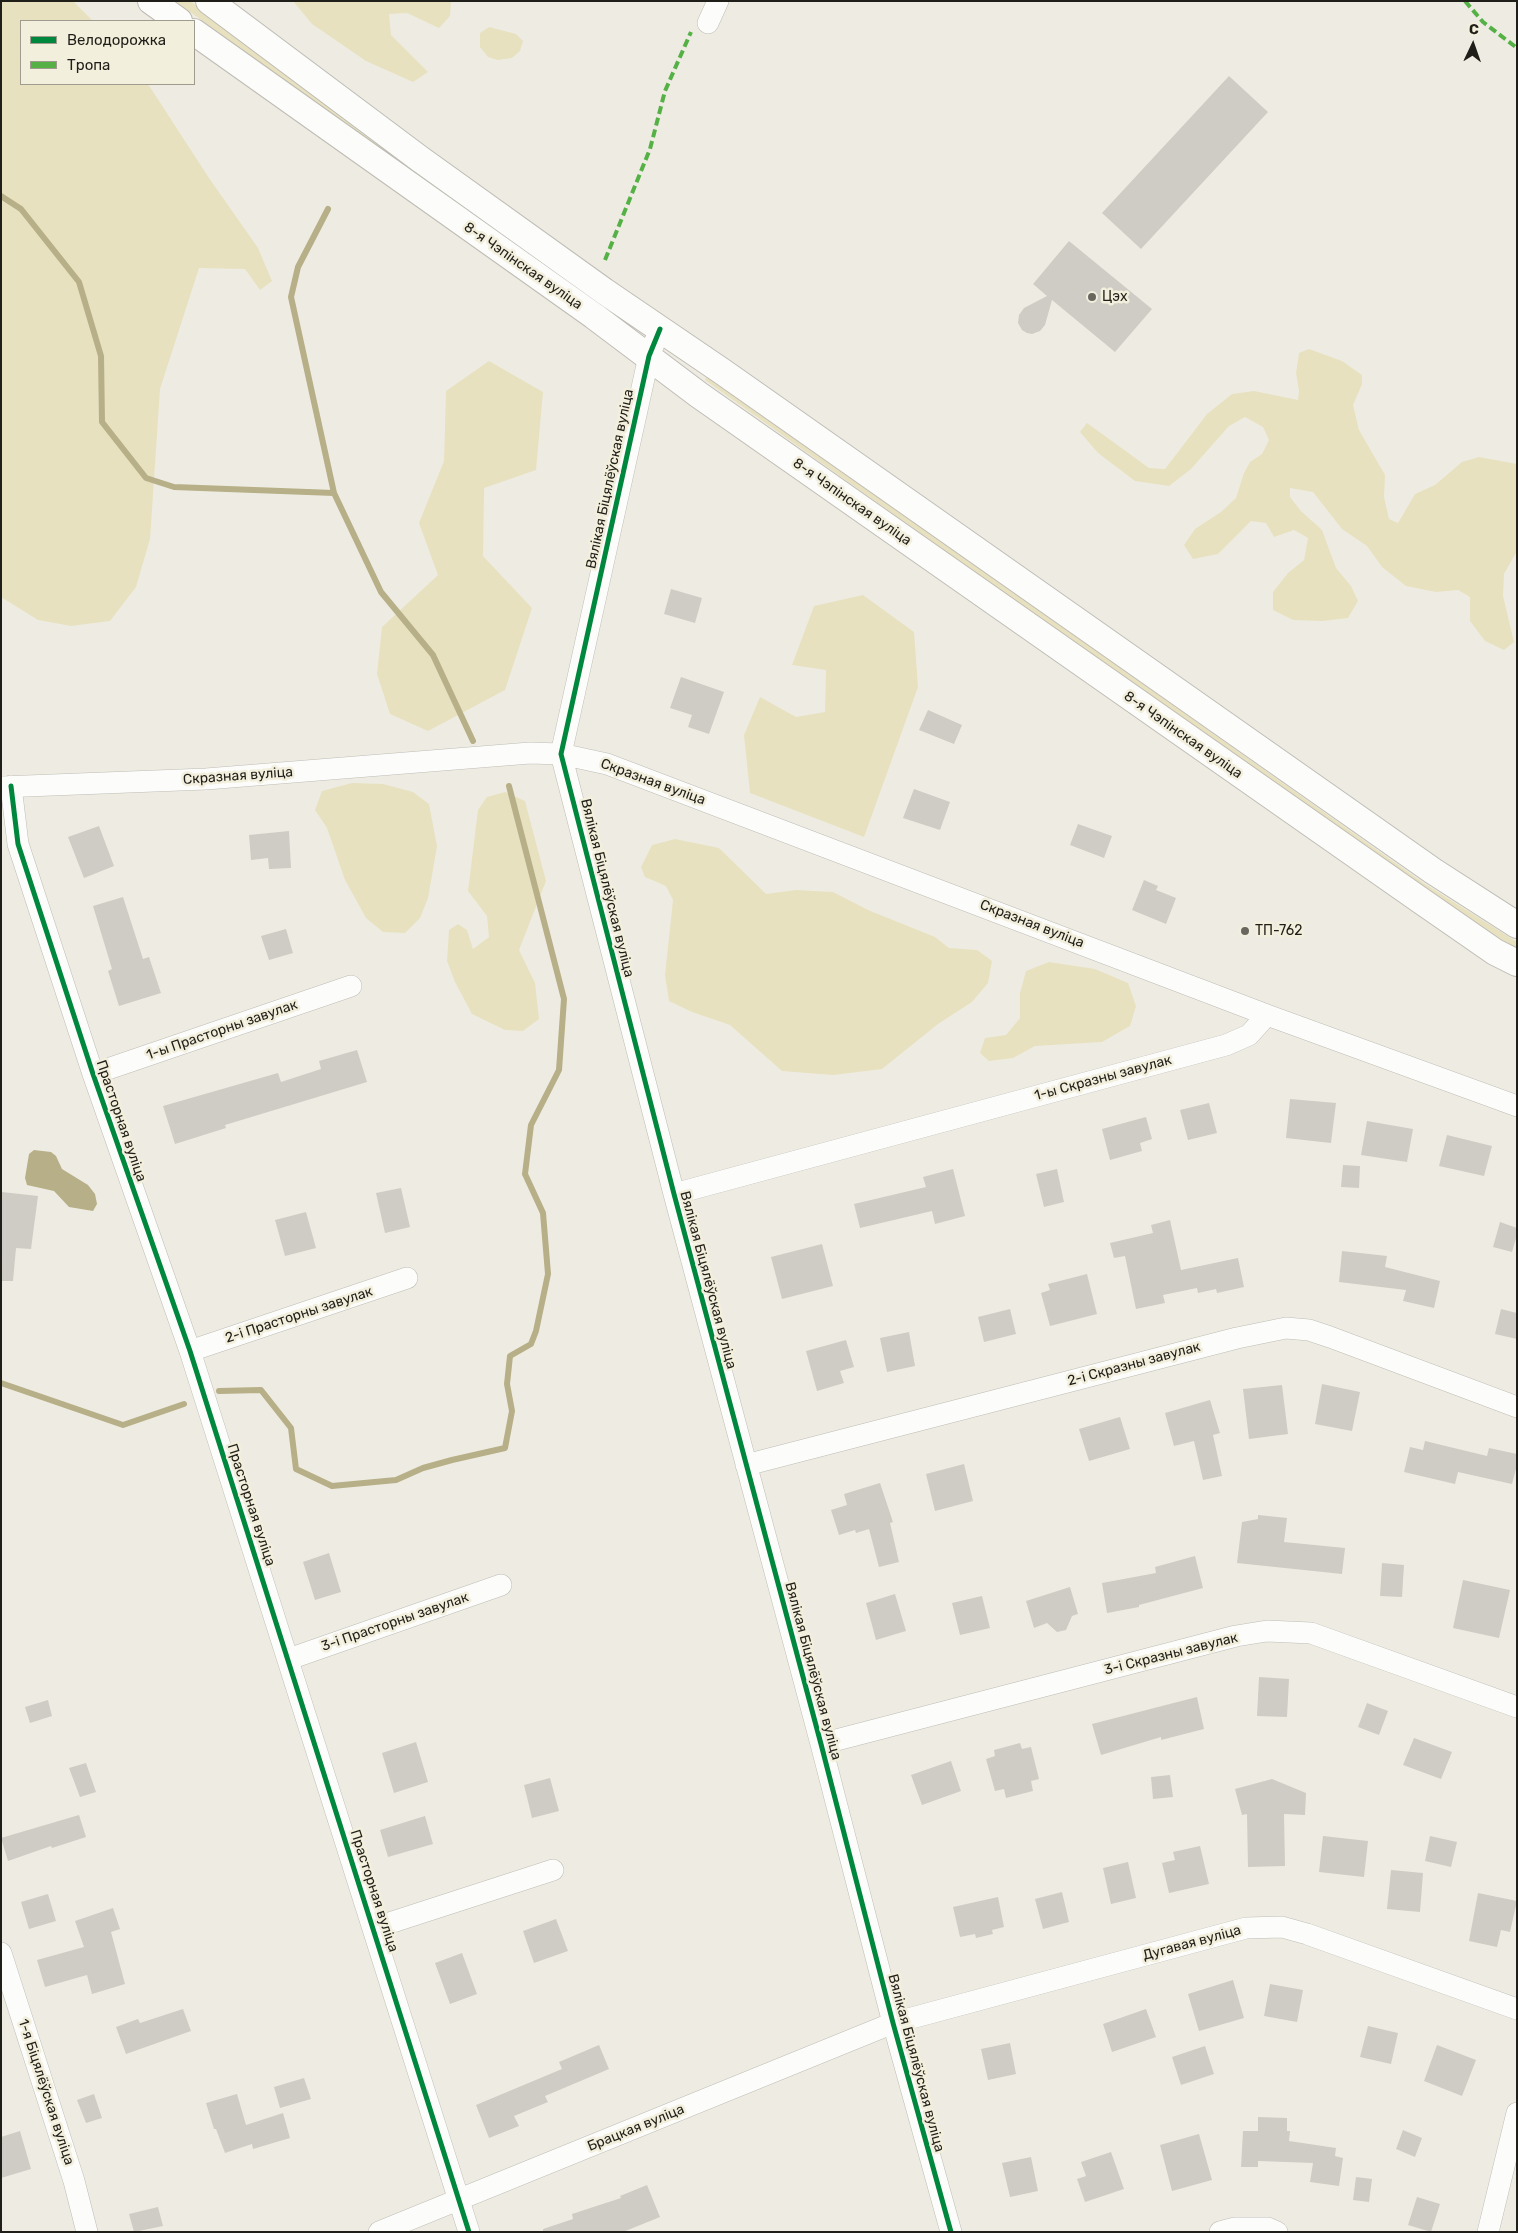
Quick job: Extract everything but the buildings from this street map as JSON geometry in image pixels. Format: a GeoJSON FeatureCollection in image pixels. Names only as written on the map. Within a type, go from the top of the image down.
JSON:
{"type":"FeatureCollection","features":[{"type":"Feature","properties":{"kind":"main road"},"geometry":{"type":"LineString","coordinates":[[151,1],[178,20]]}},
{"type":"Feature","properties":{"kind":"main road","name":"8-я Чэпінская вуліца"},"geometry":{"type":"LineString","coordinates":[[209,1],[420,159],[660,329],[1432,871],[1517,925]]}},
{"type":"Feature","properties":{"kind":"main road","name":"8-я Чэпінская вуліца"},"geometry":{"type":"LineString","coordinates":[[195,33],[649,356],[699,395],[1403,889],[1495,952],[1517,963]]}},
{"type":"Feature","properties":{"kind":"street"},"geometry":{"type":"LineString","coordinates":[[708,23],[718,1]]}},
{"type":"Feature","properties":{"kind":"street","name":"Вялікая Біцялёўская вуліца"},"geometry":{"type":"LineString","coordinates":[[660,329],[649,356],[561,754],[674,1194],[821,1744],[893,2023],[951,2232]]}},
{"type":"Feature","properties":{"kind":"street","name":"Скразная вуліца"},"geometry":{"type":"LineString","coordinates":[[6,786],[206,779],[530,753],[561,754],[606,764],[1267,1015]]}},
{"type":"Feature","properties":{"kind":"street","name":"Прасторная вуліца"},"geometry":{"type":"LineString","coordinates":[[6,786],[18,844],[93,1074],[190,1351],[469,2232]]}},
{"type":"Feature","properties":{"kind":"street","name":"1-ы Прасторны завулак"},"geometry":{"type":"LineString","coordinates":[[93,1074],[351,986]]}},
{"type":"Feature","properties":{"kind":"street"},"geometry":{"type":"LineString","coordinates":[[1267,1015],[1517,1106]]}},
{"type":"Feature","properties":{"kind":"street","name":"1-ы Скразны завулак"},"geometry":{"type":"LineString","coordinates":[[674,1194],[1226,1045],[1249,1036],[1267,1015]]}},
{"type":"Feature","properties":{"kind":"street","name":"2-і Прасторны завулак"},"geometry":{"type":"LineString","coordinates":[[190,1351],[407,1278]]}},
{"type":"Feature","properties":{"kind":"street","name":"2-і Скразны завулак"},"geometry":{"type":"LineString","coordinates":[[746,1466],[1236,1338],[1286,1328],[1309,1330],[1330,1337],[1517,1407]]}},
{"type":"Feature","properties":{"kind":"street","name":"3-і Прасторны завулак"},"geometry":{"type":"LineString","coordinates":[[289,1659],[501,1585]]}},
{"type":"Feature","properties":{"kind":"street","name":"3-і Скразны завулак"},"geometry":{"type":"LineString","coordinates":[[821,1744],[1236,1636],[1267,1631],[1311,1633],[1517,1707]]}},
{"type":"Feature","properties":{"kind":"street"},"geometry":{"type":"LineString","coordinates":[[374,1928],[553,1870]]}},
{"type":"Feature","properties":{"kind":"street","name":"Дугавая вуліца"},"geometry":{"type":"LineString","coordinates":[[893,2023],[1246,1928],[1282,1927],[1307,1934],[1517,2009]]}},
{"type":"Feature","properties":{"kind":"street","name":"1-я Біцялёўская вуліца"},"geometry":{"type":"LineString","coordinates":[[1,1953],[74,2181],[87,2232]]}},
{"type":"Feature","properties":{"kind":"street","name":"Брацкая вуліца"},"geometry":{"type":"LineString","coordinates":[[379,2232],[893,2023]]}},
{"type":"Feature","properties":{"kind":"street"},"geometry":{"type":"LineString","coordinates":[[1488,2232],[1517,2113]]}},
{"type":"Feature","properties":{"kind":"street"},"geometry":{"type":"LineString","coordinates":[[1220,2232],[1235,2228],[1268,2228],[1277,2232]]}},
{"type":"Feature","properties":{"kind":"shaded area"},"geometry":{"type":"Polygon","coordinates":[[[1,1],[73,1],[92,20],[20,20],[20,85],[149,85],[209,178],[258,248],[272,281],[260,290],[245,269],[199,268],[160,389],[150,539],[136,587],[110,621],[71,626],[38,620],[1,597],[1,1]]]}},
{"type":"Feature","properties":{"kind":"shaded area"},"geometry":{"type":"Polygon","coordinates":[[[175,1],[190,1],[589,292],[586,298],[175,1]]]}},
{"type":"Feature","properties":{"kind":"shaded area"},"geometry":{"type":"Polygon","coordinates":[[[293,1],[451,1],[450,16],[439,28],[407,13],[389,14],[391,35],[428,72],[413,82],[366,61],[312,24],[293,1]]]}},
{"type":"Feature","properties":{"kind":"shaded area"},"geometry":{"type":"Polygon","coordinates":[[[489,27],[516,34],[523,41],[520,51],[512,58],[498,60],[488,57],[480,47],[480,33],[489,27]]]}},
{"type":"Feature","properties":{"kind":"shaded area"},"geometry":{"type":"Polygon","coordinates":[[[1309,349],[1342,361],[1362,375],[1362,384],[1353,405],[1359,430],[1385,475],[1384,497],[1389,519],[1398,523],[1415,494],[1435,485],[1462,462],[1479,457],[1517,464],[1517,551],[1504,574],[1503,596],[1514,642],[1504,650],[1485,641],[1470,621],[1470,597],[1458,590],[1436,592],[1406,586],[1382,567],[1367,546],[1342,529],[1313,492],[1290,488],[1290,497],[1301,511],[1322,530],[1336,568],[1351,586],[1358,601],[1348,618],[1322,621],[1293,620],[1273,610],[1273,592],[1288,573],[1304,560],[1308,538],[1294,530],[1274,537],[1266,523],[1251,521],[1218,554],[1193,559],[1184,545],[1195,529],[1221,512],[1236,498],[1244,473],[1250,462],[1262,454],[1269,440],[1263,427],[1245,417],[1229,426],[1191,469],[1169,486],[1135,481],[1098,453],[1080,432],[1087,423],[1149,468],[1165,469],[1207,414],[1232,394],[1254,391],[1298,400],[1299,391],[1296,373],[1299,353],[1309,349]]]}},
{"type":"Feature","properties":{"kind":"shaded area"},"geometry":{"type":"Polygon","coordinates":[[[489,361],[543,392],[536,470],[484,488],[483,556],[532,608],[505,690],[428,731],[390,714],[377,674],[382,627],[438,575],[419,523],[444,461],[446,391],[489,361]]]}},
{"type":"Feature","properties":{"kind":"shaded area"},"geometry":{"type":"Polygon","coordinates":[[[708,375],[1425,884],[1517,942],[1517,951],[1422,890],[705,380],[708,375]]]}},
{"type":"Feature","properties":{"kind":"shaded area"},"geometry":{"type":"Polygon","coordinates":[[[863,595],[914,632],[918,687],[864,837],[750,793],[744,735],[760,697],[796,717],[825,712],[826,670],[792,665],[814,606],[863,595]]]}},
{"type":"Feature","properties":{"kind":"shaded area"},"geometry":{"type":"Polygon","coordinates":[[[352,783],[383,784],[413,792],[429,804],[437,846],[428,898],[420,918],[405,933],[383,932],[366,918],[345,880],[327,828],[315,810],[322,791],[352,783]]]}},
{"type":"Feature","properties":{"kind":"shaded area"},"geometry":{"type":"Polygon","coordinates":[[[505,792],[525,801],[546,881],[519,950],[535,983],[539,1019],[523,1031],[505,1030],[472,1014],[455,982],[447,961],[449,930],[458,924],[467,930],[473,949],[489,937],[487,916],[468,891],[478,810],[487,797],[505,792]]]}},
{"type":"Feature","properties":{"kind":"shaded area"},"geometry":{"type":"Polygon","coordinates":[[[675,839],[719,848],[766,894],[796,890],[833,892],[868,910],[935,937],[949,948],[977,950],[992,961],[988,983],[972,1002],[938,1024],[882,1069],[833,1075],[782,1071],[730,1025],[692,1012],[669,1001],[665,975],[673,900],[666,886],[645,877],[641,867],[652,845],[675,839]]]}},
{"type":"Feature","properties":{"kind":"shaded area"},"geometry":{"type":"Polygon","coordinates":[[[1049,962],[1095,969],[1128,983],[1136,1006],[1130,1026],[1102,1042],[1035,1046],[1013,1058],[989,1061],[980,1053],[985,1038],[1006,1035],[1020,1018],[1020,993],[1026,971],[1049,962]]]}},
{"type":"Feature","properties":{"kind":"shaded area"},"geometry":{"type":"Polygon","coordinates":[[[34,1150],[51,1152],[56,1156],[62,1169],[88,1185],[95,1194],[97,1204],[93,1211],[69,1207],[54,1191],[27,1185],[25,1178],[29,1154],[34,1150]]]}},
{"type":"Feature","properties":{"kind":"waterway"},"geometry":{"type":"LineString","coordinates":[[1,196],[21,209],[79,282],[101,356],[102,422],[146,478],[174,487],[334,493]]}},
{"type":"Feature","properties":{"kind":"waterway"},"geometry":{"type":"LineString","coordinates":[[328,209],[298,267],[291,297],[334,493],[381,592],[433,655],[473,741]]}},
{"type":"Feature","properties":{"kind":"waterway"},"geometry":{"type":"LineString","coordinates":[[219,1391],[261,1390],[291,1428],[296,1469],[332,1486],[396,1480],[423,1468],[505,1448],[512,1411],[507,1384],[510,1356],[531,1344],[536,1331],[548,1274],[543,1213],[525,1174],[531,1125],[559,1070],[564,999],[509,786]]}},
{"type":"Feature","properties":{"kind":"waterway"},"geometry":{"type":"LineString","coordinates":[[1,1383],[123,1425],[184,1404]]}},
{"type":"Feature","properties":{"kind":"marked path"},"geometry":{"type":"LineString","coordinates":[[1465,1],[1483,22],[1517,48]]}},
{"type":"Feature","properties":{"kind":"marked path"},"geometry":{"type":"LineString","coordinates":[[605,260],[650,149],[665,91],[691,32]]}},
{"type":"Feature","properties":{"kind":"cycle path"},"geometry":{"type":"LineString","coordinates":[[660,329],[649,356],[561,754],[674,1194],[821,1744],[893,2023],[951,2232]]}},
{"type":"Feature","properties":{"kind":"cycle path"},"geometry":{"type":"LineString","coordinates":[[11,786],[18,844],[93,1074],[190,1351],[469,2232]]}},
{"type":"Feature","properties":{"kind":"place","name":"Цэх"},"geometry":{"type":"Point","coordinates":[1092,297]}},
{"type":"Feature","properties":{"kind":"place","name":"ТП-762"},"geometry":{"type":"Point","coordinates":[1245,931]}}]}
